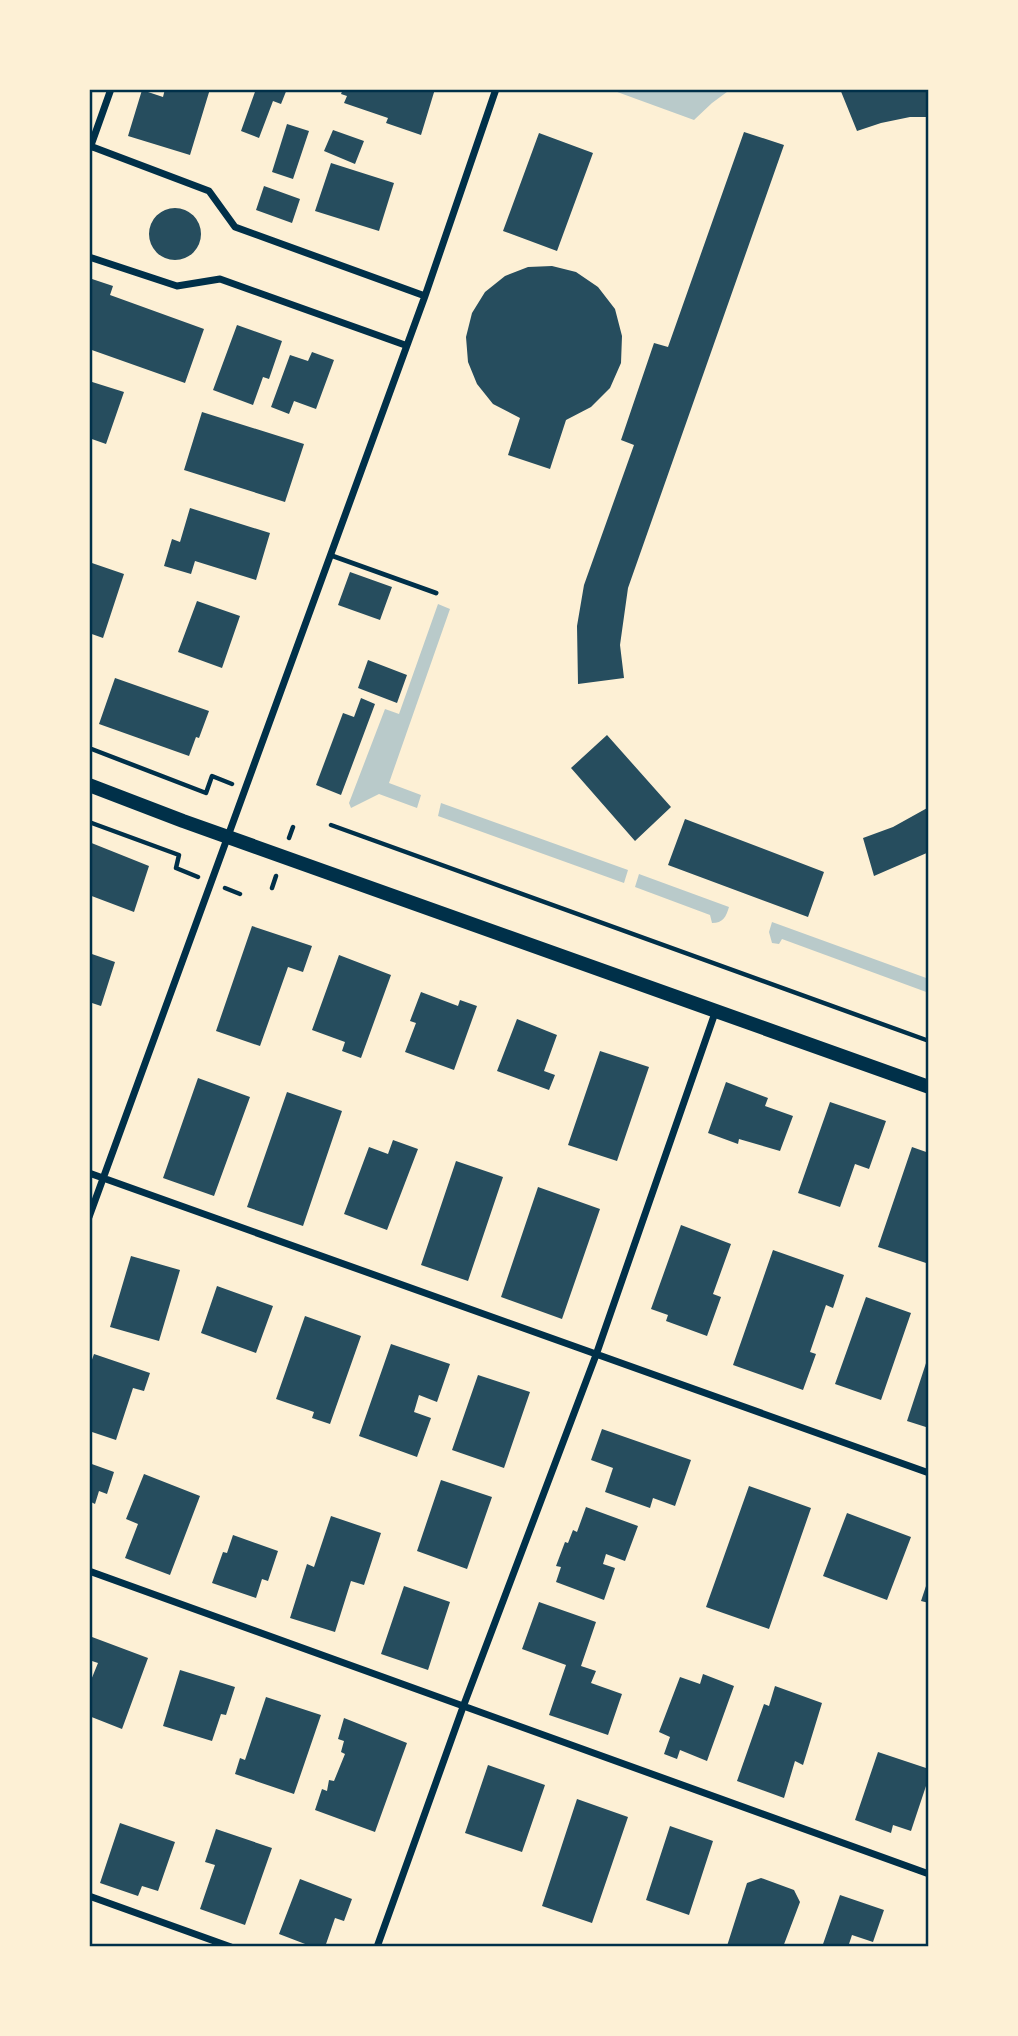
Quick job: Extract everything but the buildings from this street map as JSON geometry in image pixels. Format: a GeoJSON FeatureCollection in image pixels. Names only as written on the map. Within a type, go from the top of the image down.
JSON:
{"type":"FeatureCollection","features":[{"type":"Feature","properties":{"kind":"main road"},"geometry":{"type":"LineString","coordinates":[[89,785],[929,1087]]}},
{"type":"Feature","properties":{"kind":"street"},"geometry":{"type":"LineString","coordinates":[[111,89],[90,148],[209,191],[235,227],[425,296]]}},
{"type":"Feature","properties":{"kind":"street"},"geometry":{"type":"LineString","coordinates":[[89,1217],[425,296],[496,89]]}},
{"type":"Feature","properties":{"kind":"street"},"geometry":{"type":"LineString","coordinates":[[89,257],[177,286],[220,279],[405,345]]}},
{"type":"Feature","properties":{"kind":"street"},"geometry":{"type":"LineString","coordinates":[[377,1947],[463,1707],[596,1355],[716,1010]]}},
{"type":"Feature","properties":{"kind":"street"},"geometry":{"type":"LineString","coordinates":[[89,1173],[929,1473]]}},
{"type":"Feature","properties":{"kind":"street"},"geometry":{"type":"LineString","coordinates":[[89,1571],[929,1874]]}},
{"type":"Feature","properties":{"kind":"street"},"geometry":{"type":"LineString","coordinates":[[89,1896],[231,1947]]}},
{"type":"Feature","properties":{"kind":"lane"},"geometry":{"type":"LineString","coordinates":[[329,555],[436,593]]}},
{"type":"Feature","properties":{"kind":"path"},"geometry":{"type":"LineString","coordinates":[[89,748],[206,793],[212,776]]}},
{"type":"Feature","properties":{"kind":"path"},"geometry":{"type":"LineString","coordinates":[[89,822],[179,855],[176,868]]}},
{"type":"Feature","properties":{"kind":"path"},"geometry":{"type":"LineString","coordinates":[[331,825],[929,1041]]}},
{"type":"Feature","properties":{"kind":"shaded area"},"geometry":{"type":"Polygon","coordinates":[[[609,89],[731,89],[694,120],[609,89]]]}},
{"type":"Feature","properties":{"kind":"shaded area"},"geometry":{"type":"Polygon","coordinates":[[[438,604],[450,609],[389,783],[421,795],[417,808],[379,794],[351,808],[349,803],[385,709],[399,714],[438,604]]]}},
{"type":"Feature","properties":{"kind":"shaded area"},"geometry":{"type":"Polygon","coordinates":[[[441,803],[628,870],[624,883],[438,816],[441,803]]]}},
{"type":"Feature","properties":{"kind":"shaded area"},"geometry":{"type":"Polygon","coordinates":[[[639,874],[729,907],[727,914],[721,921],[712,923],[710,915],[635,887],[639,874]]]}},
{"type":"Feature","properties":{"kind":"shaded area"},"geometry":{"type":"Polygon","coordinates":[[[772,922],[929,979],[929,993],[782,939],[779,944],[772,943],[769,932],[772,922]]]}}]}
